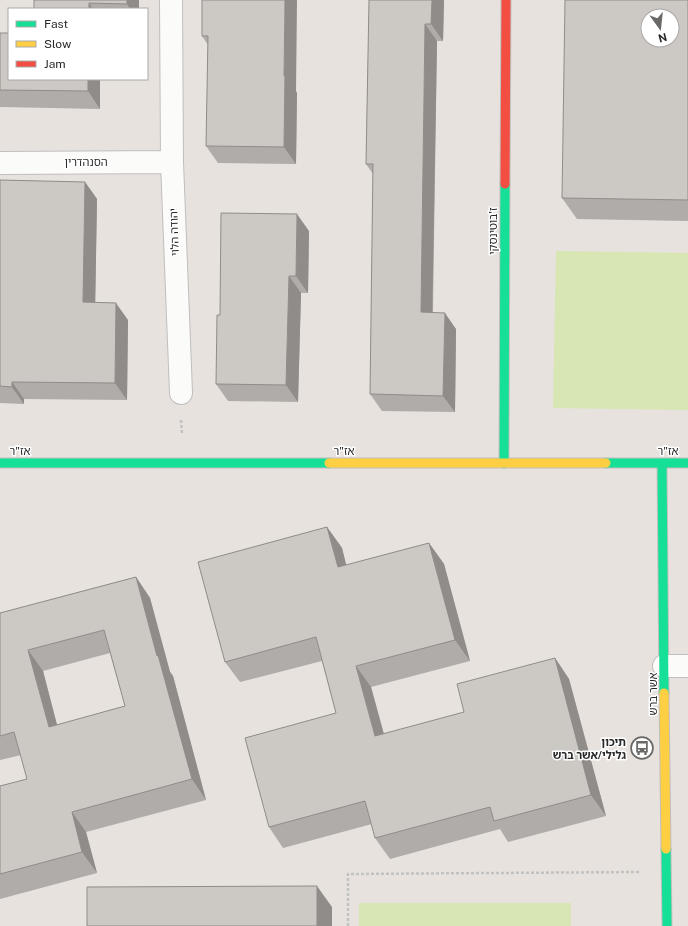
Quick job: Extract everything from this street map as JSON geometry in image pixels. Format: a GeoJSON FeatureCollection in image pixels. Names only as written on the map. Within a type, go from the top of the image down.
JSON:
{"type":"FeatureCollection","features":[{"type":"Feature","properties":{"kind":"street","name":"יהודה הלוי"},"geometry":{"type":"LineString","coordinates":[[171,0],[172,162],[181,393]]}},
{"type":"Feature","properties":{"kind":"street","name":"ז'בוטינסקי"},"geometry":{"type":"LineString","coordinates":[[504,463],[506,0]]}},
{"type":"Feature","properties":{"kind":"street","name":"הסנהדרין"},"geometry":{"type":"LineString","coordinates":[[0,163],[172,162]]}},
{"type":"Feature","properties":{"kind":"street","name":"אז\"ר"},"geometry":{"type":"LineString","coordinates":[[0,463],[688,463]]}},
{"type":"Feature","properties":{"kind":"street","name":"אשר ברש"},"geometry":{"type":"LineString","coordinates":[[662,463],[666,926]]}},
{"type":"Feature","properties":{"kind":"street"},"geometry":{"type":"LineString","coordinates":[[664,666],[688,666]]}},
{"type":"Feature","properties":{"kind":"path"},"geometry":{"type":"LineString","coordinates":[[181,393],[183,463]]}},
{"type":"Feature","properties":{"kind":"path"},"geometry":{"type":"LineString","coordinates":[[348,926],[348,874],[666,872]]}},
{"type":"Feature","properties":{"kind":"green space"},"geometry":{"type":"Polygon","coordinates":[[[556,251],[688,253],[688,410],[553,408],[556,251]]]}},
{"type":"Feature","properties":{"kind":"green space"},"geometry":{"type":"Polygon","coordinates":[[[359,903],[571,903],[571,926],[359,926],[359,903]]]}},
{"type":"Feature","properties":{"kind":"building"},"geometry":{"type":"Polygon","coordinates":[[[34,0],[127,0],[127,4],[89,3],[89,8],[34,8],[34,0]]]}},
{"type":"Feature","properties":{"kind":"building"},"geometry":{"type":"Polygon","coordinates":[[[202,0],[285,0],[284,147],[206,146],[208,36],[202,36],[202,0]]]}},
{"type":"Feature","properties":{"kind":"building"},"geometry":{"type":"Polygon","coordinates":[[[369,0],[432,0],[431,24],[425,24],[421,312],[445,313],[443,396],[370,394],[373,164],[366,164],[369,0]]]}},
{"type":"Feature","properties":{"kind":"building"},"geometry":{"type":"Polygon","coordinates":[[[565,0],[688,0],[688,200],[562,198],[565,0]]]}},
{"type":"Feature","properties":{"kind":"building"},"geometry":{"type":"Polygon","coordinates":[[[0,33],[8,33],[8,80],[88,80],[88,91],[0,90],[0,33]]]}},
{"type":"Feature","properties":{"kind":"building"},"geometry":{"type":"Polygon","coordinates":[[[0,180],[85,182],[83,302],[116,303],[115,383],[12,382],[12,387],[0,386],[0,180]]]}},
{"type":"Feature","properties":{"kind":"building"},"geometry":{"type":"Polygon","coordinates":[[[221,213],[297,214],[296,276],[289,276],[286,385],[216,384],[217,315],[220,315],[221,213]]]}},
{"type":"Feature","properties":{"kind":"building"},"geometry":{"type":"Polygon","coordinates":[[[327,527],[338,567],[429,543],[455,640],[356,666],[375,736],[464,712],[457,684],[555,658],[591,795],[494,821],[490,807],[375,838],[365,801],[269,827],[245,738],[336,713],[316,637],[225,662],[198,562],[327,527]]]}},
{"type":"Feature","properties":{"kind":"building"},"geometry":{"type":"Polygon","coordinates":[[[136,577],[192,779],[72,812],[82,852],[0,874],[0,786],[27,779],[14,732],[0,736],[0,613],[136,577]],[[104,630],[28,650],[49,727],[125,706],[104,630]]]}},
{"type":"Feature","properties":{"kind":"building"},"geometry":{"type":"Polygon","coordinates":[[[317,886],[317,926],[87,926],[87,887],[317,886]]]}},
{"type":"Feature","properties":{"kind":"traffic: fast"},"geometry":{"type":"LineString","coordinates":[[504,463],[505,184]]}},
{"type":"Feature","properties":{"kind":"traffic: fast"},"geometry":{"type":"LineString","coordinates":[[0,463],[329,463]]}},
{"type":"Feature","properties":{"kind":"traffic: fast"},"geometry":{"type":"LineString","coordinates":[[606,463],[688,463]]}},
{"type":"Feature","properties":{"kind":"traffic: fast"},"geometry":{"type":"LineString","coordinates":[[662,463],[664,693]]}},
{"type":"Feature","properties":{"kind":"traffic: fast"},"geometry":{"type":"LineString","coordinates":[[666,849],[667,926]]}},
{"type":"Feature","properties":{"kind":"traffic: slow"},"geometry":{"type":"LineString","coordinates":[[329,463],[606,463]]}},
{"type":"Feature","properties":{"kind":"traffic: slow"},"geometry":{"type":"LineString","coordinates":[[664,693],[666,849]]}},
{"type":"Feature","properties":{"kind":"traffic: jam"},"geometry":{"type":"LineString","coordinates":[[505,184],[506,0]]}},
{"type":"Feature","properties":{"kind":"place","name":"תיכון גלילי/אשר ברש"},"geometry":{"type":"Point","coordinates":[642,748]}}]}
